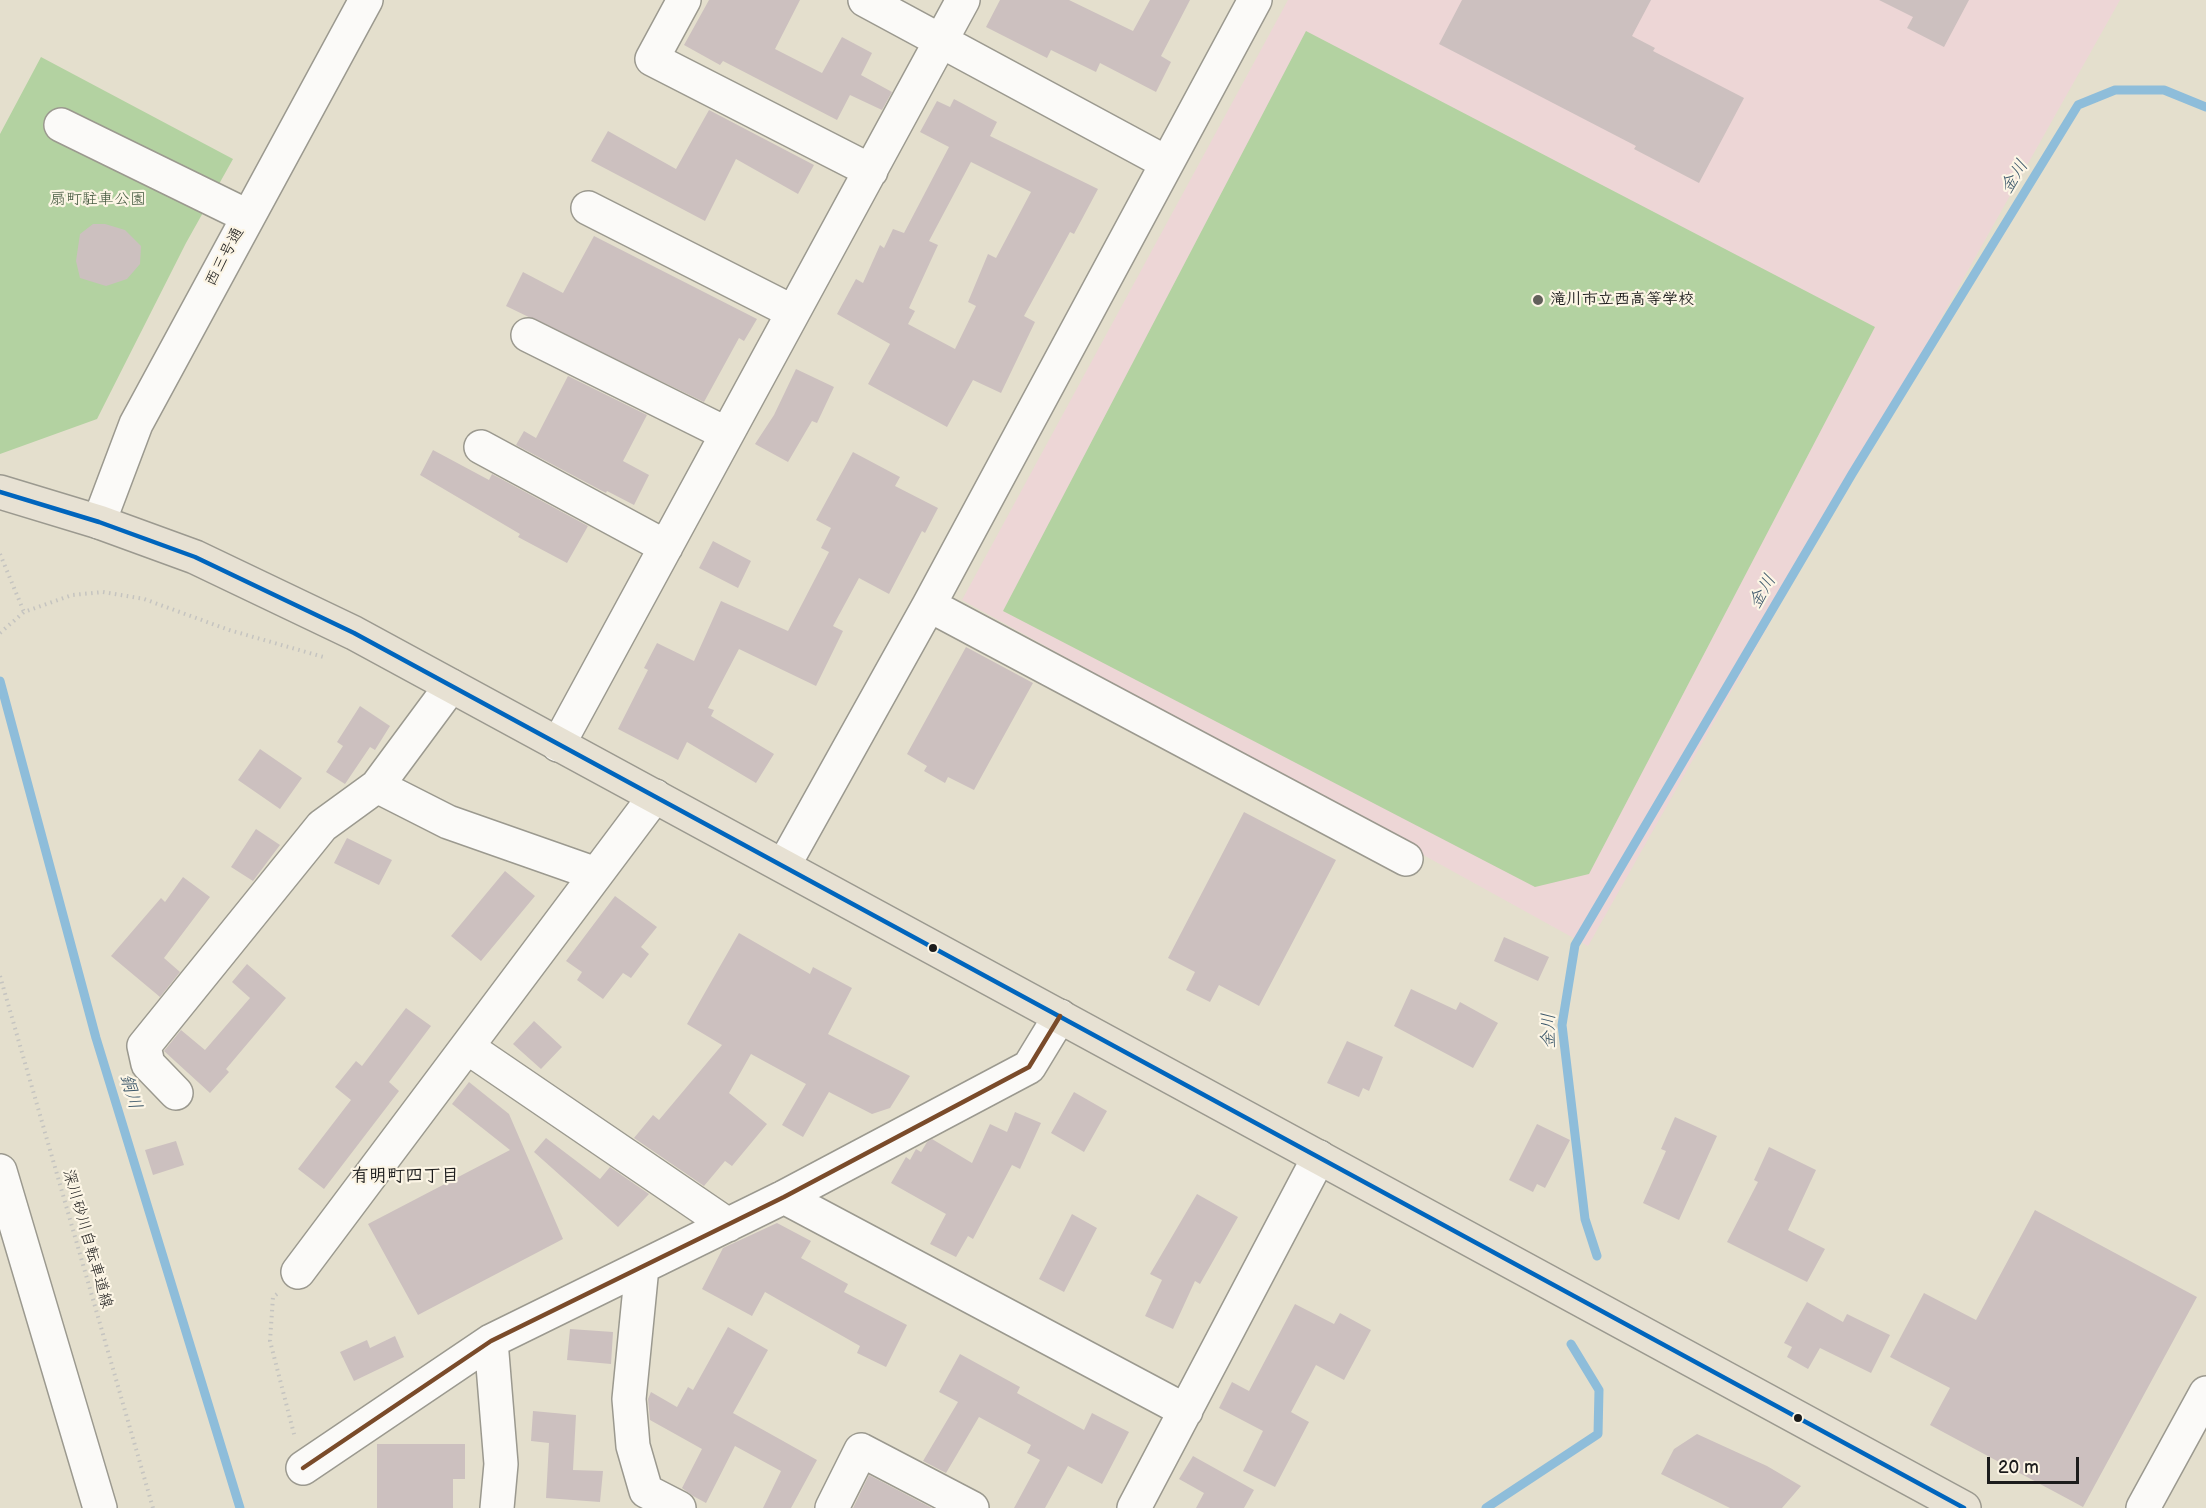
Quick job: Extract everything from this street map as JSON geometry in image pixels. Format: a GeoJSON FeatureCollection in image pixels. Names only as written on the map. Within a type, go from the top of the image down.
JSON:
{"type":"FeatureCollection","features":[{"type":"Feature","properties":{"kind":"highway"},"geometry":{"type":"LineString","coordinates":[[0,492],[99,522],[195,557],[354,633],[1964,1508]]}},
{"type":"Feature","properties":{"kind":"street","name":"西三号通"},"geometry":{"type":"LineString","coordinates":[[99,522],[136,424],[366,0]]}},
{"type":"Feature","properties":{"kind":"street"},"geometry":{"type":"LineString","coordinates":[[684,0],[652,58],[871,171]]}},
{"type":"Feature","properties":{"kind":"street"},"geometry":{"type":"LineString","coordinates":[[865,0],[1167,163]]}},
{"type":"Feature","properties":{"kind":"street"},"geometry":{"type":"LineString","coordinates":[[558,744],[963,0]]}},
{"type":"Feature","properties":{"kind":"street"},"geometry":{"type":"LineString","coordinates":[[784,865],[929,605],[1255,0]]}},
{"type":"Feature","properties":{"kind":"street"},"geometry":{"type":"LineString","coordinates":[[61,125],[247,216]]}},
{"type":"Feature","properties":{"kind":"street"},"geometry":{"type":"LineString","coordinates":[[588,208],[793,312]]}},
{"type":"Feature","properties":{"kind":"street"},"geometry":{"type":"LineString","coordinates":[[528,335],[727,434]]}},
{"type":"Feature","properties":{"kind":"street"},"geometry":{"type":"LineString","coordinates":[[481,447],[666,547]]}},
{"type":"Feature","properties":{"kind":"street"},"geometry":{"type":"LineString","coordinates":[[929,605],[1406,859]]}},
{"type":"Feature","properties":{"kind":"street"},"geometry":{"type":"LineString","coordinates":[[176,1094],[148,1065],[144,1046],[322,826],[377,786],[450,686]]}},
{"type":"Feature","properties":{"kind":"street"},"geometry":{"type":"LineString","coordinates":[[377,786],[448,822],[596,874]]}},
{"type":"Feature","properties":{"kind":"street"},"geometry":{"type":"LineString","coordinates":[[298,1272],[655,796]]}},
{"type":"Feature","properties":{"kind":"street"},"geometry":{"type":"LineString","coordinates":[[303,1468],[491,1341],[784,1197],[1029,1067],[1060,1016]]}},
{"type":"Feature","properties":{"kind":"street"},"geometry":{"type":"LineString","coordinates":[[467,1047],[728,1225]]}},
{"type":"Feature","properties":{"kind":"street"},"geometry":{"type":"LineString","coordinates":[[1134,1508],[1319,1157]]}},
{"type":"Feature","properties":{"kind":"street"},"geometry":{"type":"LineString","coordinates":[[0,1171],[100,1508]]}},
{"type":"Feature","properties":{"kind":"street"},"geometry":{"type":"LineString","coordinates":[[784,1197],[1186,1411]]}},
{"type":"Feature","properties":{"kind":"street"},"geometry":{"type":"LineString","coordinates":[[642,1267],[629,1400],[633,1446],[646,1491],[679,1508]]}},
{"type":"Feature","properties":{"kind":"street"},"geometry":{"type":"LineString","coordinates":[[491,1341],[501,1464],[497,1508]]}},
{"type":"Feature","properties":{"kind":"street"},"geometry":{"type":"LineString","coordinates":[[2144,1508],[2206,1393]]}},
{"type":"Feature","properties":{"kind":"street"},"geometry":{"type":"LineString","coordinates":[[832,1508],[861,1450],[972,1508]]}},
{"type":"Feature","properties":{"kind":"path"},"geometry":{"type":"LineString","coordinates":[[0,554],[24,612]]}},
{"type":"Feature","properties":{"kind":"path"},"geometry":{"type":"LineString","coordinates":[[0,633],[24,612],[72,596],[103,592],[144,599],[229,630],[331,659],[354,633]]}},
{"type":"Feature","properties":{"kind":"path","name":"深川砂川自転車道線"},"geometry":{"type":"LineString","coordinates":[[0,976],[153,1508]]}},
{"type":"Feature","properties":{"kind":"path"},"geometry":{"type":"LineString","coordinates":[[298,1272],[273,1297],[270,1341],[303,1468]]}},
{"type":"Feature","properties":{"kind":"shaded area","name":"滝川市立西高等学校"},"geometry":{"type":"Polygon","coordinates":[[[1288,0],[2120,0],[1588,946],[962,600],[1288,0]]]}},
{"type":"Feature","properties":{"kind":"green space","name":"滝川市立西高等学校"},"geometry":{"type":"Polygon","coordinates":[[[1306,31],[1875,327],[1589,874],[1535,887],[1003,611],[1306,31]]]}},
{"type":"Feature","properties":{"kind":"green space","name":"扇町駐車公園"},"geometry":{"type":"Polygon","coordinates":[[[41,57],[233,159],[186,243],[97,419],[0,454],[0,134],[41,57]]]}},
{"type":"Feature","properties":{"kind":"building"},"geometry":{"type":"Polygon","coordinates":[[[709,0],[800,0],[775,49],[822,73],[842,37],[872,53],[861,75],[892,92],[882,110],[850,95],[837,120],[723,61],[720,65],[684,45],[709,0]]]}},
{"type":"Feature","properties":{"kind":"building"},"geometry":{"type":"Polygon","coordinates":[[[1000,0],[1069,0],[1133,31],[1150,0],[1190,0],[1161,56],[1171,62],[1156,92],[1100,63],[1096,72],[1051,50],[1047,58],[986,27],[1000,0]]]}},
{"type":"Feature","properties":{"kind":"building"},"geometry":{"type":"Polygon","coordinates":[[[1462,0],[1651,0],[1632,36],[1655,48],[1653,51],[1744,98],[1699,183],[1634,149],[1636,146],[1439,44],[1462,0]]]}},
{"type":"Feature","properties":{"kind":"building"},"geometry":{"type":"Polygon","coordinates":[[[1879,0],[1969,0],[1944,47],[1907,28],[1913,17],[1879,0]]]}},
{"type":"Feature","properties":{"kind":"building"},"geometry":{"type":"Polygon","coordinates":[[[954,99],[997,122],[990,136],[1098,189],[1074,234],[1070,232],[1024,316],[1035,322],[1001,393],[973,380],[947,427],[868,384],[890,344],[837,314],[856,279],[863,283],[880,245],[884,248],[893,229],[904,233],[949,147],[920,132],[937,101],[950,107],[954,99]],[[971,162],[929,241],[938,245],[909,308],[915,311],[908,324],[955,349],[976,306],[968,302],[988,254],[996,258],[1031,192],[971,162]]]}},
{"type":"Feature","properties":{"kind":"building"},"geometry":{"type":"Polygon","coordinates":[[[709,110],[814,165],[798,194],[736,159],[705,221],[591,161],[608,131],[676,169],[709,110]]]}},
{"type":"Feature","properties":{"kind":"building"},"geometry":{"type":"Polygon","coordinates":[[[93,224],[105,224],[125,230],[141,246],[140,264],[127,279],[106,286],[80,278],[76,261],[80,234],[93,224]]]}},
{"type":"Feature","properties":{"kind":"building"},"geometry":{"type":"Polygon","coordinates":[[[594,236],[757,319],[744,341],[739,338],[704,402],[506,306],[523,272],[563,293],[594,236]]]}},
{"type":"Feature","properties":{"kind":"building"},"geometry":{"type":"Polygon","coordinates":[[[796,369],[834,387],[817,423],[812,421],[788,462],[755,444],[774,415],[796,369]]]}},
{"type":"Feature","properties":{"kind":"building"},"geometry":{"type":"Polygon","coordinates":[[[568,376],[647,415],[623,461],[649,475],[634,505],[607,491],[606,493],[516,445],[524,431],[536,438],[568,376]]]}},
{"type":"Feature","properties":{"kind":"building"},"geometry":{"type":"Polygon","coordinates":[[[433,450],[489,480],[492,474],[588,526],[567,563],[518,537],[520,534],[420,475],[433,450]]]}},
{"type":"Feature","properties":{"kind":"building"},"geometry":{"type":"Polygon","coordinates":[[[853,452],[900,477],[895,486],[938,508],[925,533],[922,531],[889,594],[859,578],[833,626],[843,631],[816,686],[739,649],[708,708],[714,710],[711,716],[774,754],[756,783],[687,742],[678,760],[618,729],[648,670],[644,668],[657,643],[694,661],[721,601],[788,631],[829,552],[821,548],[831,528],[816,520],[853,452]]]}},
{"type":"Feature","properties":{"kind":"building"},"geometry":{"type":"Polygon","coordinates":[[[713,541],[751,561],[738,588],[699,568],[713,541]]]}},
{"type":"Feature","properties":{"kind":"building"},"geometry":{"type":"Polygon","coordinates":[[[966,647],[1033,683],[974,790],[948,777],[945,783],[924,771],[927,766],[907,754],[966,647]]]}},
{"type":"Feature","properties":{"kind":"building"},"geometry":{"type":"Polygon","coordinates":[[[360,706],[390,726],[375,750],[370,747],[345,784],[326,772],[343,746],[337,742],[360,706]]]}},
{"type":"Feature","properties":{"kind":"building"},"geometry":{"type":"Polygon","coordinates":[[[260,749],[302,778],[280,809],[238,780],[260,749]]]}},
{"type":"Feature","properties":{"kind":"building"},"geometry":{"type":"Polygon","coordinates":[[[1244,812],[1336,860],[1259,1006],[1219,985],[1210,1002],[1186,990],[1195,972],[1168,958],[1244,812]]]}},
{"type":"Feature","properties":{"kind":"building"},"geometry":{"type":"Polygon","coordinates":[[[256,829],[280,845],[253,881],[231,867],[256,829]]]}},
{"type":"Feature","properties":{"kind":"building"},"geometry":{"type":"Polygon","coordinates":[[[347,838],[392,860],[379,885],[334,863],[347,838]]]}},
{"type":"Feature","properties":{"kind":"building"},"geometry":{"type":"Polygon","coordinates":[[[505,871],[535,896],[481,961],[451,936],[505,871]]]}},
{"type":"Feature","properties":{"kind":"building"},"geometry":{"type":"Polygon","coordinates":[[[183,877],[210,897],[164,958],[180,972],[160,997],[111,956],[161,898],[165,902],[183,877]]]}},
{"type":"Feature","properties":{"kind":"building"},"geometry":{"type":"Polygon","coordinates":[[[615,896],[657,927],[641,947],[649,954],[631,978],[623,973],[603,999],[577,980],[582,972],[566,961],[615,896]]]}},
{"type":"Feature","properties":{"kind":"building"},"geometry":{"type":"Polygon","coordinates":[[[739,933],[810,974],[813,967],[852,988],[828,1034],[910,1076],[890,1108],[872,1114],[829,1092],[803,1137],[782,1125],[806,1084],[751,1054],[729,1093],[767,1124],[732,1166],[725,1161],[704,1186],[634,1138],[653,1115],[659,1120],[722,1045],[687,1024],[739,933]]]}},
{"type":"Feature","properties":{"kind":"building"},"geometry":{"type":"Polygon","coordinates":[[[1504,937],[1549,957],[1538,981],[1494,961],[1504,937]]]}},
{"type":"Feature","properties":{"kind":"building"},"geometry":{"type":"Polygon","coordinates":[[[247,964],[286,998],[226,1069],[229,1072],[210,1093],[164,1051],[181,1030],[205,1050],[250,998],[232,982],[247,964]]]}},
{"type":"Feature","properties":{"kind":"building"},"geometry":{"type":"Polygon","coordinates":[[[1411,989],[1456,1010],[1460,1002],[1498,1023],[1473,1068],[1394,1026],[1411,989]]]}},
{"type":"Feature","properties":{"kind":"building"},"geometry":{"type":"Polygon","coordinates":[[[406,1008],[431,1026],[389,1082],[399,1091],[324,1189],[298,1169],[351,1100],[335,1087],[356,1061],[362,1066],[406,1008]]]}},
{"type":"Feature","properties":{"kind":"building"},"geometry":{"type":"Polygon","coordinates":[[[534,1021],[562,1047],[541,1069],[513,1044],[534,1021]]]}},
{"type":"Feature","properties":{"kind":"building"},"geometry":{"type":"Polygon","coordinates":[[[1347,1041],[1383,1057],[1369,1091],[1363,1088],[1359,1097],[1327,1083],[1347,1041]]]}},
{"type":"Feature","properties":{"kind":"building"},"geometry":{"type":"Polygon","coordinates":[[[469,1082],[509,1114],[563,1239],[418,1315],[368,1224],[510,1150],[452,1104],[469,1082]]]}},
{"type":"Feature","properties":{"kind":"building"},"geometry":{"type":"Polygon","coordinates":[[[1074,1092],[1107,1111],[1084,1152],[1051,1133],[1074,1092]]]}},
{"type":"Feature","properties":{"kind":"building"},"geometry":{"type":"Polygon","coordinates":[[[1015,1112],[1041,1123],[1020,1169],[1012,1165],[973,1239],[968,1236],[956,1257],[930,1244],[946,1214],[891,1183],[906,1157],[910,1160],[916,1149],[921,1152],[927,1142],[932,1139],[972,1163],[990,1124],[1007,1132],[1015,1112]]]}},
{"type":"Feature","properties":{"kind":"building"},"geometry":{"type":"Polygon","coordinates":[[[1675,1117],[1717,1136],[1679,1220],[1643,1203],[1666,1151],[1661,1149],[1675,1117]]]}},
{"type":"Feature","properties":{"kind":"building"},"geometry":{"type":"Polygon","coordinates":[[[1537,1124],[1570,1140],[1545,1188],[1537,1184],[1533,1192],[1509,1180],[1537,1124]]]}},
{"type":"Feature","properties":{"kind":"building"},"geometry":{"type":"Polygon","coordinates":[[[546,1138],[600,1179],[610,1167],[649,1194],[618,1227],[534,1152],[546,1138]]]}},
{"type":"Feature","properties":{"kind":"building"},"geometry":{"type":"Polygon","coordinates":[[[176,1141],[184,1165],[153,1175],[145,1150],[176,1141]]]}},
{"type":"Feature","properties":{"kind":"building"},"geometry":{"type":"Polygon","coordinates":[[[1769,1147],[1816,1170],[1788,1230],[1825,1249],[1807,1282],[1727,1242],[1758,1182],[1754,1180],[1769,1147]]]}},
{"type":"Feature","properties":{"kind":"building"},"geometry":{"type":"Polygon","coordinates":[[[1197,1194],[1238,1217],[1200,1284],[1195,1281],[1173,1329],[1145,1316],[1162,1280],[1150,1274],[1197,1194]]]}},
{"type":"Feature","properties":{"kind":"building"},"geometry":{"type":"Polygon","coordinates":[[[2035,1210],[2197,1297],[2083,1507],[1930,1425],[1950,1388],[1890,1357],[1924,1293],[1976,1320],[2035,1210]]]}},
{"type":"Feature","properties":{"kind":"building"},"geometry":{"type":"Polygon","coordinates":[[[1072,1214],[1097,1228],[1064,1292],[1039,1279],[1072,1214]]]}},
{"type":"Feature","properties":{"kind":"building"},"geometry":{"type":"Polygon","coordinates":[[[777,1223],[811,1241],[801,1258],[848,1284],[844,1292],[907,1325],[886,1367],[857,1353],[860,1346],[765,1292],[752,1316],[702,1289],[723,1248],[777,1223]]]}},
{"type":"Feature","properties":{"kind":"building"},"geometry":{"type":"Polygon","coordinates":[[[1807,1302],[1843,1322],[1847,1314],[1890,1335],[1871,1373],[1820,1348],[1808,1369],[1787,1357],[1792,1347],[1784,1343],[1807,1302]]]}},
{"type":"Feature","properties":{"kind":"building"},"geometry":{"type":"Polygon","coordinates":[[[1295,1304],[1334,1324],[1340,1313],[1371,1330],[1344,1380],[1316,1365],[1291,1412],[1309,1422],[1275,1487],[1243,1471],[1263,1431],[1219,1408],[1232,1382],[1249,1391],[1295,1304]]]}},
{"type":"Feature","properties":{"kind":"building"},"geometry":{"type":"Polygon","coordinates":[[[728,1327],[768,1350],[733,1413],[817,1460],[791,1508],[763,1508],[781,1471],[735,1446],[706,1503],[693,1496],[682,1488],[702,1449],[650,1420],[648,1399],[651,1392],[677,1407],[688,1387],[693,1390],[728,1327]]]}},
{"type":"Feature","properties":{"kind":"building"},"geometry":{"type":"Polygon","coordinates":[[[570,1329],[613,1332],[611,1364],[567,1360],[570,1329]]]}},
{"type":"Feature","properties":{"kind":"building"},"geometry":{"type":"Polygon","coordinates":[[[395,1336],[404,1357],[354,1381],[340,1352],[367,1340],[370,1348],[395,1336]]]}},
{"type":"Feature","properties":{"kind":"building"},"geometry":{"type":"Polygon","coordinates":[[[960,1354],[1020,1387],[1017,1393],[1084,1430],[1092,1413],[1129,1432],[1102,1484],[1068,1466],[1045,1508],[1014,1508],[1040,1460],[1027,1453],[1031,1445],[979,1417],[946,1473],[923,1461],[958,1402],[939,1392],[960,1354]]]}},
{"type":"Feature","properties":{"kind":"building"},"geometry":{"type":"Polygon","coordinates":[[[533,1411],[576,1415],[573,1470],[603,1471],[600,1502],[546,1498],[549,1443],[531,1441],[533,1411]]]}},
{"type":"Feature","properties":{"kind":"building"},"geometry":{"type":"Polygon","coordinates":[[[1697,1434],[1767,1466],[1801,1486],[1782,1508],[1730,1508],[1661,1474],[1674,1449],[1697,1434]]]}},
{"type":"Feature","properties":{"kind":"building"},"geometry":{"type":"Polygon","coordinates":[[[377,1444],[465,1444],[465,1479],[453,1479],[453,1508],[377,1508],[377,1444]]]}},
{"type":"Feature","properties":{"kind":"building"},"geometry":{"type":"Polygon","coordinates":[[[1193,1456],[1254,1490],[1244,1508],[1196,1508],[1204,1493],[1179,1479],[1193,1456]]]}},
{"type":"Feature","properties":{"kind":"building"},"geometry":{"type":"Polygon","coordinates":[[[869,1475],[932,1508],[853,1508],[869,1475]]]}},
{"type":"Feature","properties":{"kind":"waterway","name":"金川"},"geometry":{"type":"LineString","coordinates":[[1597,1256],[1585,1219],[1562,1025],[1575,945],[1852,474],[2078,105],[2115,90],[2164,90],[2206,107]]}},
{"type":"Feature","properties":{"kind":"waterway","name":"銅川"},"geometry":{"type":"LineString","coordinates":[[0,681],[96,1038],[240,1508]]}},
{"type":"Feature","properties":{"kind":"waterway","name":"金川"},"geometry":{"type":"LineString","coordinates":[[1486,1508],[1598,1434],[1599,1390],[1571,1344]]}},
{"type":"Feature","properties":{"kind":"transit line"},"geometry":{"type":"LineString","coordinates":[[0,492],[99,522],[195,557],[354,633],[1964,1508]]}},
{"type":"Feature","properties":{"kind":"transit line"},"geometry":{"type":"LineString","coordinates":[[303,1468],[491,1341],[784,1197],[1029,1067],[1060,1016]]}},
{"type":"Feature","properties":{"kind":"place","name":"滝川市立西高等学校"},"geometry":{"type":"Point","coordinates":[1538,300]}},
{"type":"Feature","properties":{"kind":"district","name":"有明町四丁目"},"geometry":{"type":"Point","coordinates":[405,1176]}}]}
